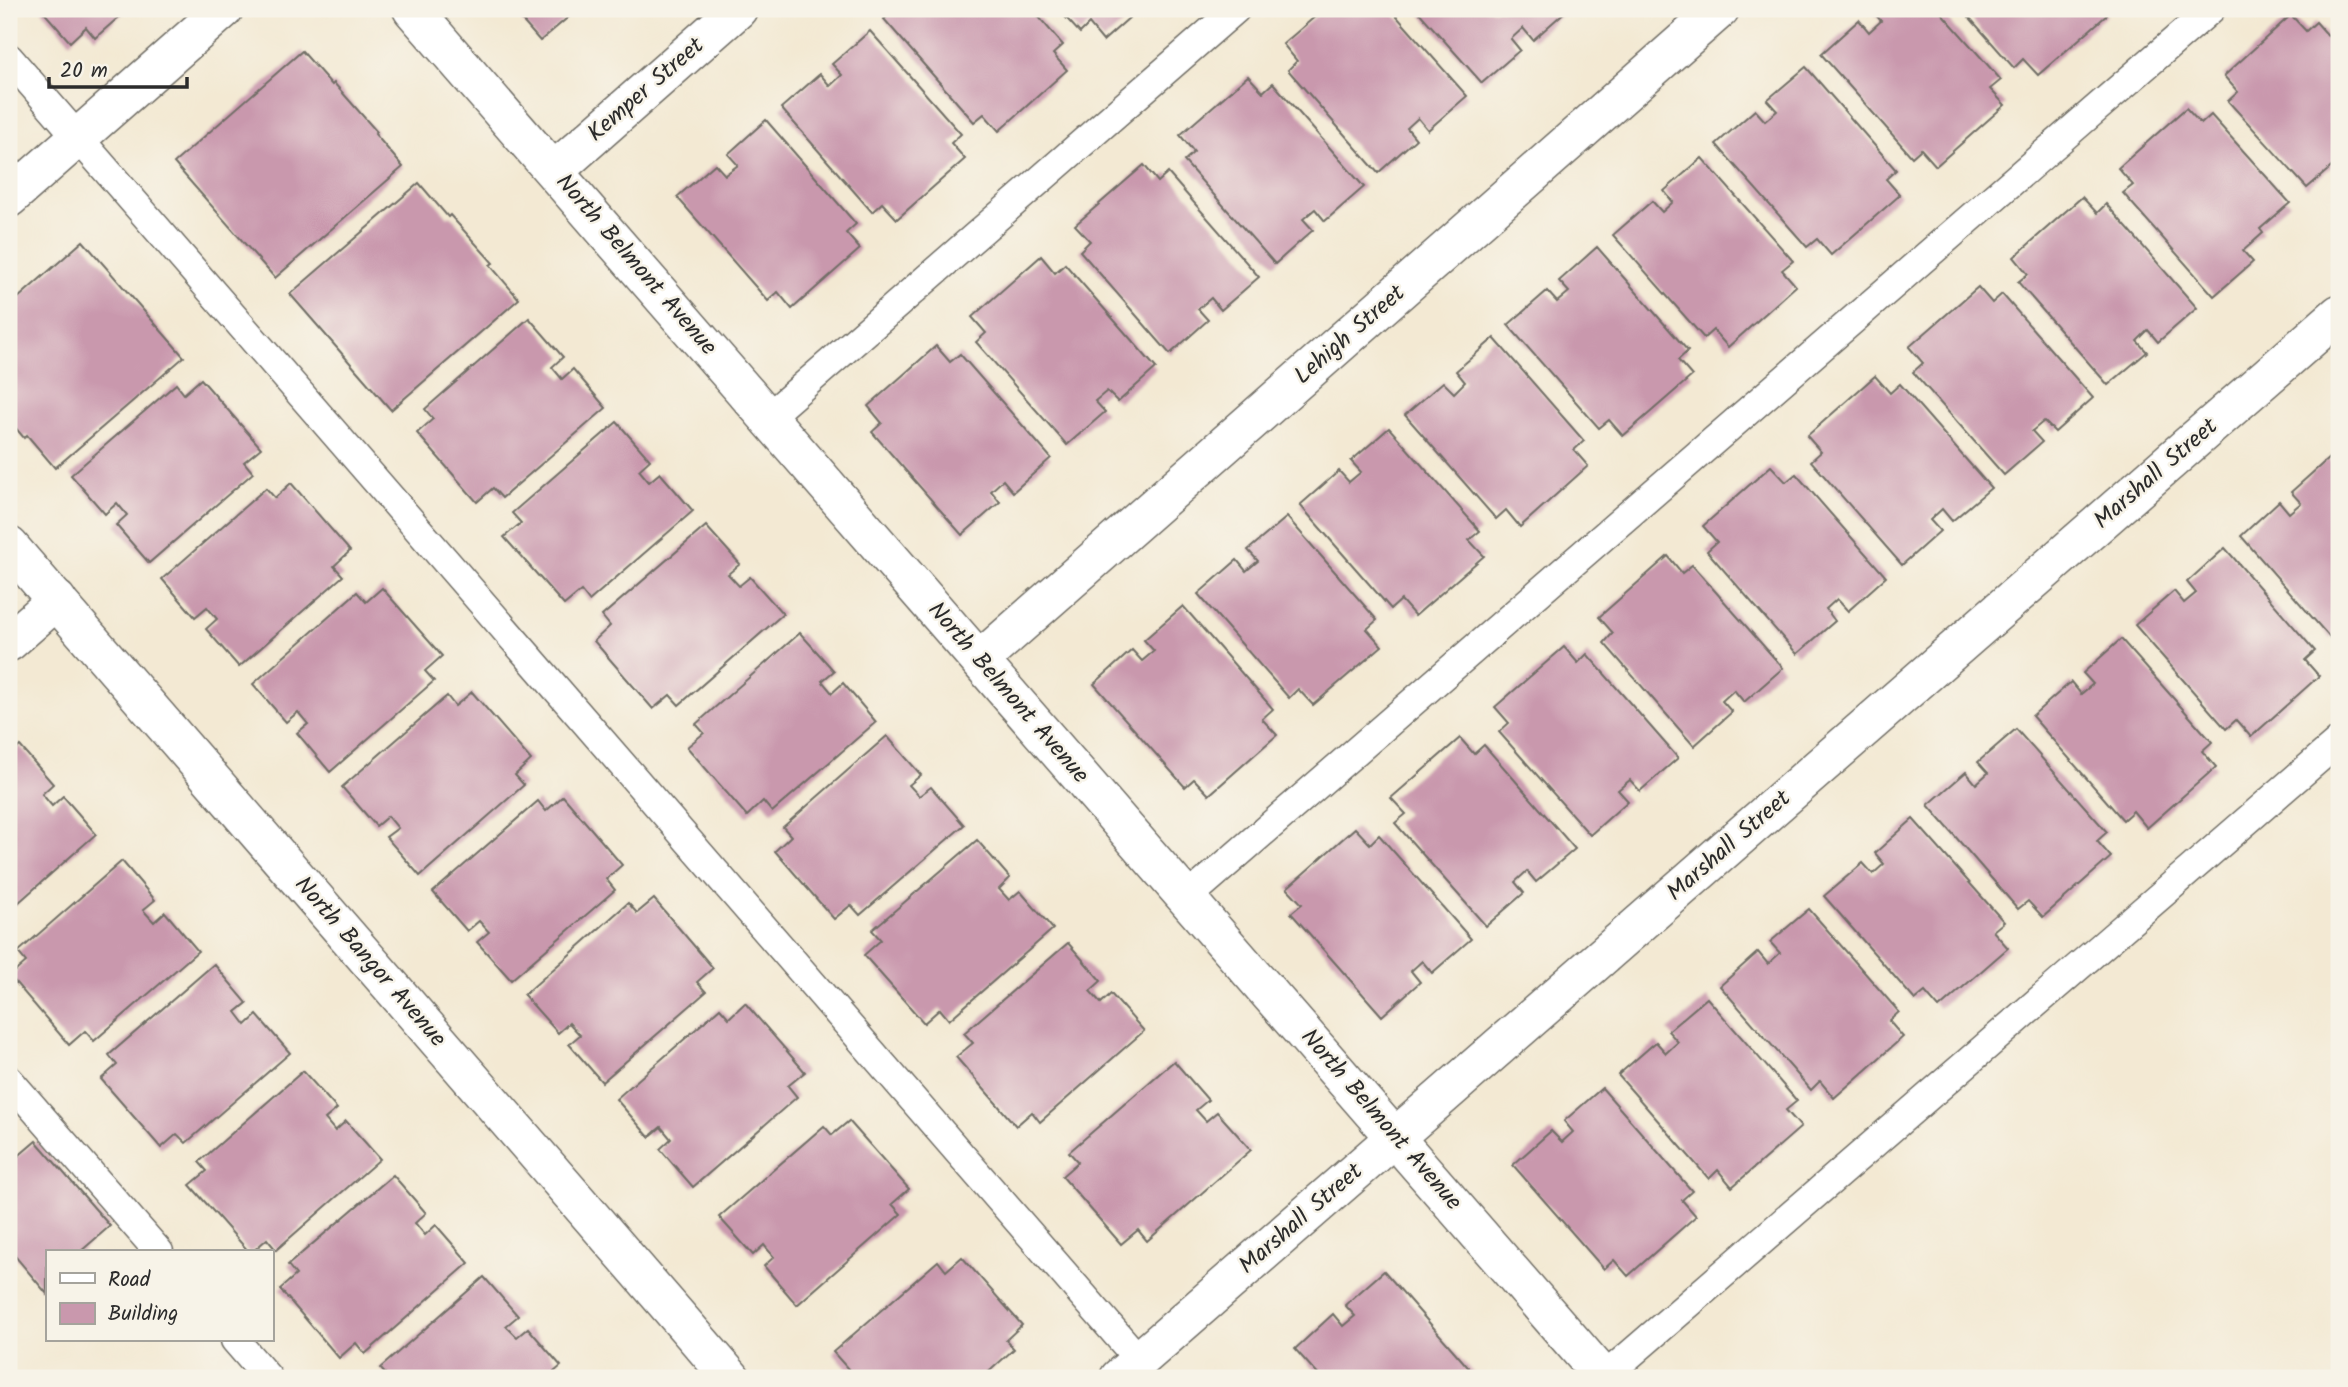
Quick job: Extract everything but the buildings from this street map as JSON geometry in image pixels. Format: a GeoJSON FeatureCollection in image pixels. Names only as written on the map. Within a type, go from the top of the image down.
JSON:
{"type":"FeatureCollection","features":[{"type":"Feature","properties":{"kind":"street"},"geometry":{"type":"LineString","coordinates":[[9,198],[224,9]]}},
{"type":"Feature","properties":{"kind":"street","name":"North Belmont Avenue"},"geometry":{"type":"LineString","coordinates":[[412,9],[1604,1378]]}},
{"type":"Feature","properties":{"kind":"street","name":"Kemper Street"},"geometry":{"type":"LineString","coordinates":[[554,172],[738,9]]}},
{"type":"Feature","properties":{"kind":"street","name":"Lehigh Street"},"geometry":{"type":"LineString","coordinates":[[980,660],[1720,9]]}},
{"type":"Feature","properties":{"kind":"street","name":"Marshall Street"},"geometry":{"type":"LineString","coordinates":[[1129,1369],[2339,314]]}},
{"type":"Feature","properties":{"kind":"street","name":"North Bangor Avenue"},"geometry":{"type":"LineString","coordinates":[[9,546],[731,1378]]}},
{"type":"Feature","properties":{"kind":"street"},"geometry":{"type":"LineString","coordinates":[[9,642],[57,600]]}},
{"type":"Feature","properties":{"kind":"lane"},"geometry":{"type":"LineString","coordinates":[[768,417],[1236,9]]}},
{"type":"Feature","properties":{"kind":"lane"},"geometry":{"type":"LineString","coordinates":[[1187,898],[2210,9]]}},
{"type":"Feature","properties":{"kind":"lane"},"geometry":{"type":"LineString","coordinates":[[9,58],[1129,1369]]}},
{"type":"Feature","properties":{"kind":"lane"},"geometry":{"type":"LineString","coordinates":[[1604,1378],[2339,741]]}},
{"type":"Feature","properties":{"kind":"lane"},"geometry":{"type":"LineString","coordinates":[[9,1080],[157,1250]]}},
{"type":"Feature","properties":{"kind":"lane"},"geometry":{"type":"LineString","coordinates":[[237,1342],[268,1378]]}}]}
